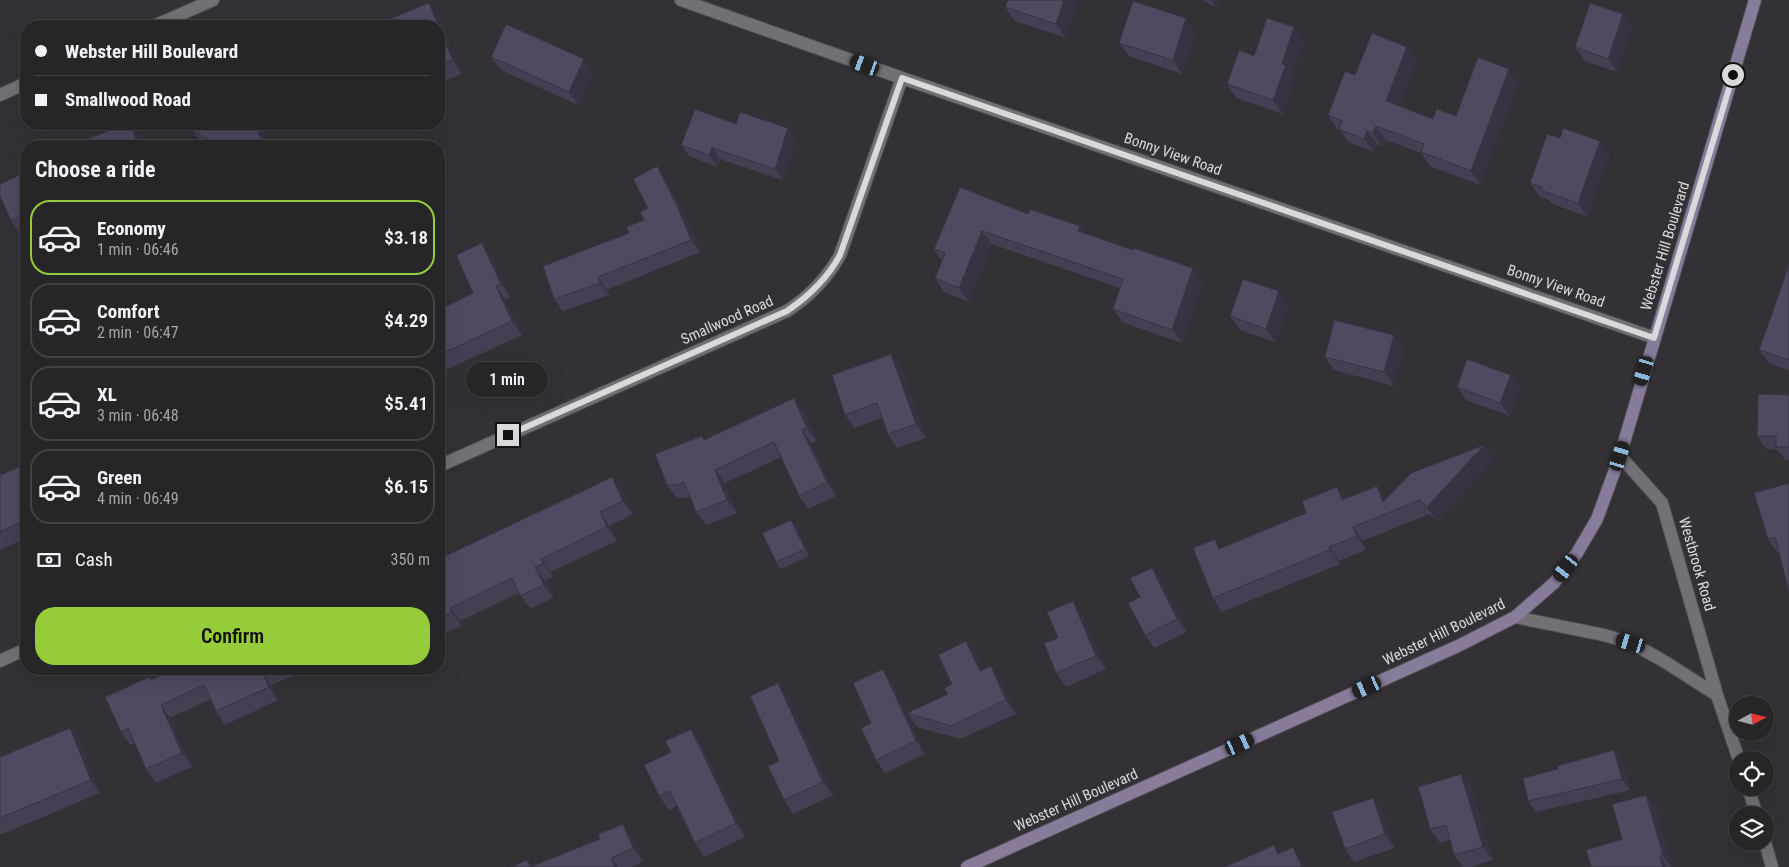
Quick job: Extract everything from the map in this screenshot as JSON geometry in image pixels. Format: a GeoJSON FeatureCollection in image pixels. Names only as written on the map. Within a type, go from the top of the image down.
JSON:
{"type":"FeatureCollection","features":[{"type":"Feature","properties":{"kind":"street"},"geometry":{"type":"LineString","coordinates":[[168,20],[213,0]]}},
{"type":"Feature","properties":{"kind":"street","name":"Bonny View Road"},"geometry":{"type":"LineString","coordinates":[[681,0],[1654,338]]}},
{"type":"Feature","properties":{"kind":"street","name":"Webster Hill Boulevard"},"geometry":{"type":"LineString","coordinates":[[967,867],[1449,650],[1515,617],[1554,583],[1578,553],[1596,519],[1620,456],[1755,0]]}},
{"type":"Feature","properties":{"kind":"street","name":"Smallwood Road"},"geometry":{"type":"LineString","coordinates":[[445,463],[787,311],[814,291],[834,266],[840,255],[902,78]]}},
{"type":"Feature","properties":{"kind":"street"},"geometry":{"type":"LineString","coordinates":[[0,95],[20,86]]}},
{"type":"Feature","properties":{"kind":"street","name":"Westbrook Road"},"geometry":{"type":"LineString","coordinates":[[1620,456],[1662,503],[1736,751]]}},
{"type":"Feature","properties":{"kind":"street"},"geometry":{"type":"LineString","coordinates":[[1515,617],[1604,634],[1631,643],[1718,695]]}},
{"type":"Feature","properties":{"kind":"street"},"geometry":{"type":"LineString","coordinates":[[0,661],[20,653]]}},
{"type":"Feature","properties":{"kind":"street"},"geometry":{"type":"LineString","coordinates":[[1768,851],[1772,867]]}},
{"type":"Feature","properties":{"kind":"building"},"geometry":{"type":"Polygon","coordinates":[[[1008,0],[1064,0],[1056,24],[1005,7],[1008,0]]]}},
{"type":"Feature","properties":{"kind":"building"},"geometry":{"type":"Polygon","coordinates":[[[1133,1],[1186,18],[1173,60],[1119,43],[1133,1]]]}},
{"type":"Feature","properties":{"kind":"building"},"geometry":{"type":"Polygon","coordinates":[[[429,3],[436,20],[387,20],[429,3]]]}},
{"type":"Feature","properties":{"kind":"building"},"geometry":{"type":"Polygon","coordinates":[[[1590,3],[1623,14],[1608,59],[1575,47],[1590,3]]]}},
{"type":"Feature","properties":{"kind":"building"},"geometry":{"type":"Polygon","coordinates":[[[1267,18],[1294,27],[1282,64],[1286,65],[1273,100],[1227,84],[1239,50],[1254,56],[1267,18]]]}},
{"type":"Feature","properties":{"kind":"building"},"geometry":{"type":"Polygon","coordinates":[[[506,24],[584,59],[569,92],[491,57],[506,24]]]}},
{"type":"Feature","properties":{"kind":"building"},"geometry":{"type":"Polygon","coordinates":[[[1372,33],[1407,47],[1386,101],[1433,119],[1436,109],[1456,116],[1478,57],[1509,69],[1471,171],[1421,152],[1424,144],[1376,126],[1373,133],[1367,131],[1364,139],[1339,129],[1342,121],[1328,115],[1345,71],[1355,75],[1372,33]]]}},
{"type":"Feature","properties":{"kind":"building"},"geometry":{"type":"Polygon","coordinates":[[[445,41],[453,60],[445,63],[445,41]]]}},
{"type":"Feature","properties":{"kind":"building"},"geometry":{"type":"Polygon","coordinates":[[[695,109],[736,124],[740,112],[788,128],[775,169],[712,148],[709,155],[681,145],[695,109]]]}},
{"type":"Feature","properties":{"kind":"building"},"geometry":{"type":"Polygon","coordinates":[[[1563,128],[1600,141],[1578,203],[1543,191],[1542,187],[1530,183],[1547,134],[1560,138],[1563,128]]]}},
{"type":"Feature","properties":{"kind":"building"},"geometry":{"type":"Polygon","coordinates":[[[111,130],[133,130],[137,140],[85,140],[111,130]]]}},
{"type":"Feature","properties":{"kind":"building"},"geometry":{"type":"Polygon","coordinates":[[[257,130],[262,140],[210,140],[192,131],[257,130]]]}},
{"type":"Feature","properties":{"kind":"building"},"geometry":{"type":"Polygon","coordinates":[[[657,166],[679,210],[691,240],[598,277],[600,283],[554,299],[543,266],[629,233],[626,227],[644,220],[640,212],[648,208],[633,179],[657,166]]]}},
{"type":"Feature","properties":{"kind":"building"},"geometry":{"type":"Polygon","coordinates":[[[20,175],[20,217],[11,221],[0,196],[0,184],[20,175]]]}},
{"type":"Feature","properties":{"kind":"building"},"geometry":{"type":"Polygon","coordinates":[[[960,187],[1028,214],[1030,209],[1080,226],[1078,231],[1193,268],[1172,330],[1113,309],[1123,279],[982,231],[959,288],[935,278],[945,253],[934,249],[960,187]]]}},
{"type":"Feature","properties":{"kind":"building"},"geometry":{"type":"Polygon","coordinates":[[[482,243],[501,284],[496,286],[512,321],[445,352],[445,307],[473,293],[456,255],[482,243]]]}},
{"type":"Feature","properties":{"kind":"building"},"geometry":{"type":"Polygon","coordinates":[[[1789,265],[1789,360],[1759,350],[1789,265]]]}},
{"type":"Feature","properties":{"kind":"building"},"geometry":{"type":"Polygon","coordinates":[[[1243,279],[1279,291],[1266,329],[1230,316],[1243,279]]]}},
{"type":"Feature","properties":{"kind":"building"},"geometry":{"type":"Polygon","coordinates":[[[1334,320],[1394,335],[1384,372],[1325,357],[1334,320]]]}},
{"type":"Feature","properties":{"kind":"building"},"geometry":{"type":"Polygon","coordinates":[[[891,354],[916,424],[888,434],[877,403],[845,415],[832,375],[891,354]]]}},
{"type":"Feature","properties":{"kind":"building"},"geometry":{"type":"Polygon","coordinates":[[[1467,359],[1511,375],[1500,403],[1457,387],[1467,359]]]}},
{"type":"Feature","properties":{"kind":"building"},"geometry":{"type":"Polygon","coordinates":[[[1758,394],[1789,395],[1789,447],[1776,447],[1776,436],[1757,436],[1758,394]]]}},
{"type":"Feature","properties":{"kind":"building"},"geometry":{"type":"Polygon","coordinates":[[[794,398],[807,428],[802,430],[827,482],[799,496],[774,442],[715,470],[727,500],[696,512],[684,482],[677,485],[667,485],[655,454],[702,436],[704,440],[794,398]]]}},
{"type":"Feature","properties":{"kind":"building"},"geometry":{"type":"Polygon","coordinates":[[[1484,445],[1427,507],[1420,500],[1353,527],[1357,536],[1329,547],[1330,550],[1213,598],[1193,548],[1215,539],[1219,549],[1306,513],[1302,501],[1337,487],[1342,500],[1377,486],[1383,502],[1411,473],[1484,445]]]}},
{"type":"Feature","properties":{"kind":"building"},"geometry":{"type":"Polygon","coordinates":[[[19,467],[20,469],[20,523],[0,532],[0,475],[19,467]]]}},
{"type":"Feature","properties":{"kind":"building"},"geometry":{"type":"Polygon","coordinates":[[[612,477],[623,501],[600,512],[607,527],[541,559],[543,564],[535,567],[544,585],[520,596],[512,578],[450,608],[452,613],[445,616],[445,556],[612,477]]]}},
{"type":"Feature","properties":{"kind":"building"},"geometry":{"type":"Polygon","coordinates":[[[1789,483],[1789,592],[1775,537],[1768,539],[1754,493],[1789,483]]]}},
{"type":"Feature","properties":{"kind":"building"},"geometry":{"type":"Polygon","coordinates":[[[791,520],[805,549],[776,562],[762,533],[791,520]]]}},
{"type":"Feature","properties":{"kind":"building"},"geometry":{"type":"Polygon","coordinates":[[[1152,568],[1177,619],[1145,635],[1128,603],[1140,597],[1130,578],[1152,568]]]}},
{"type":"Feature","properties":{"kind":"building"},"geometry":{"type":"Polygon","coordinates":[[[1073,601],[1096,656],[1056,673],[1044,643],[1058,638],[1047,612],[1073,601]]]}},
{"type":"Feature","properties":{"kind":"building"},"geometry":{"type":"Polygon","coordinates":[[[966,641],[980,671],[991,666],[1006,700],[951,726],[907,713],[948,694],[944,688],[952,684],[938,655],[966,641]]]}},
{"type":"Feature","properties":{"kind":"building"},"geometry":{"type":"Polygon","coordinates":[[[883,669],[916,741],[876,760],[861,728],[871,723],[853,683],[883,669]]]}},
{"type":"Feature","properties":{"kind":"building"},"geometry":{"type":"Polygon","coordinates":[[[161,675],[264,675],[269,687],[216,711],[204,685],[161,705],[182,753],[146,769],[128,728],[121,732],[105,697],[149,677],[150,680],[161,675]]]}},
{"type":"Feature","properties":{"kind":"building"},"geometry":{"type":"Polygon","coordinates":[[[778,683],[823,782],[784,800],[768,766],[779,761],[750,696],[778,683]]]}},
{"type":"Feature","properties":{"kind":"building"},"geometry":{"type":"Polygon","coordinates":[[[70,728],[91,780],[0,818],[0,757],[70,728]]]}},
{"type":"Feature","properties":{"kind":"building"},"geometry":{"type":"Polygon","coordinates":[[[691,729],[736,823],[695,843],[670,791],[659,796],[644,765],[671,752],[665,741],[691,729]]]}},
{"type":"Feature","properties":{"kind":"building"},"geometry":{"type":"Polygon","coordinates":[[[1614,750],[1622,779],[1528,801],[1523,778],[1558,769],[1557,766],[1614,750]]]}},
{"type":"Feature","properties":{"kind":"building"},"geometry":{"type":"Polygon","coordinates":[[[1461,774],[1483,847],[1454,855],[1446,825],[1430,829],[1418,787],[1461,774]]]}},
{"type":"Feature","properties":{"kind":"building"},"geometry":{"type":"Polygon","coordinates":[[[1646,795],[1663,855],[1660,856],[1663,867],[1591,867],[1586,850],[1622,839],[1612,804],[1646,795]]]}},
{"type":"Feature","properties":{"kind":"building"},"geometry":{"type":"Polygon","coordinates":[[[1373,798],[1385,834],[1345,849],[1332,812],[1373,798]]]}},
{"type":"Feature","properties":{"kind":"building"},"geometry":{"type":"Polygon","coordinates":[[[623,824],[633,848],[611,858],[615,867],[530,867],[600,839],[598,834],[623,824]]]}},
{"type":"Feature","properties":{"kind":"building"},"geometry":{"type":"Polygon","coordinates":[[[1274,845],[1278,854],[1293,847],[1302,867],[1225,867],[1274,845]]]}},
{"type":"Feature","properties":{"kind":"building"},"geometry":{"type":"Polygon","coordinates":[[[527,860],[530,867],[511,867],[527,860]]]}},
{"type":"Feature","properties":{"kind":"route"},"geometry":{"type":"LineString","coordinates":[[508,435],[787,311],[814,291],[834,266],[840,255],[902,78],[1654,338],[1733,75]]}}]}
